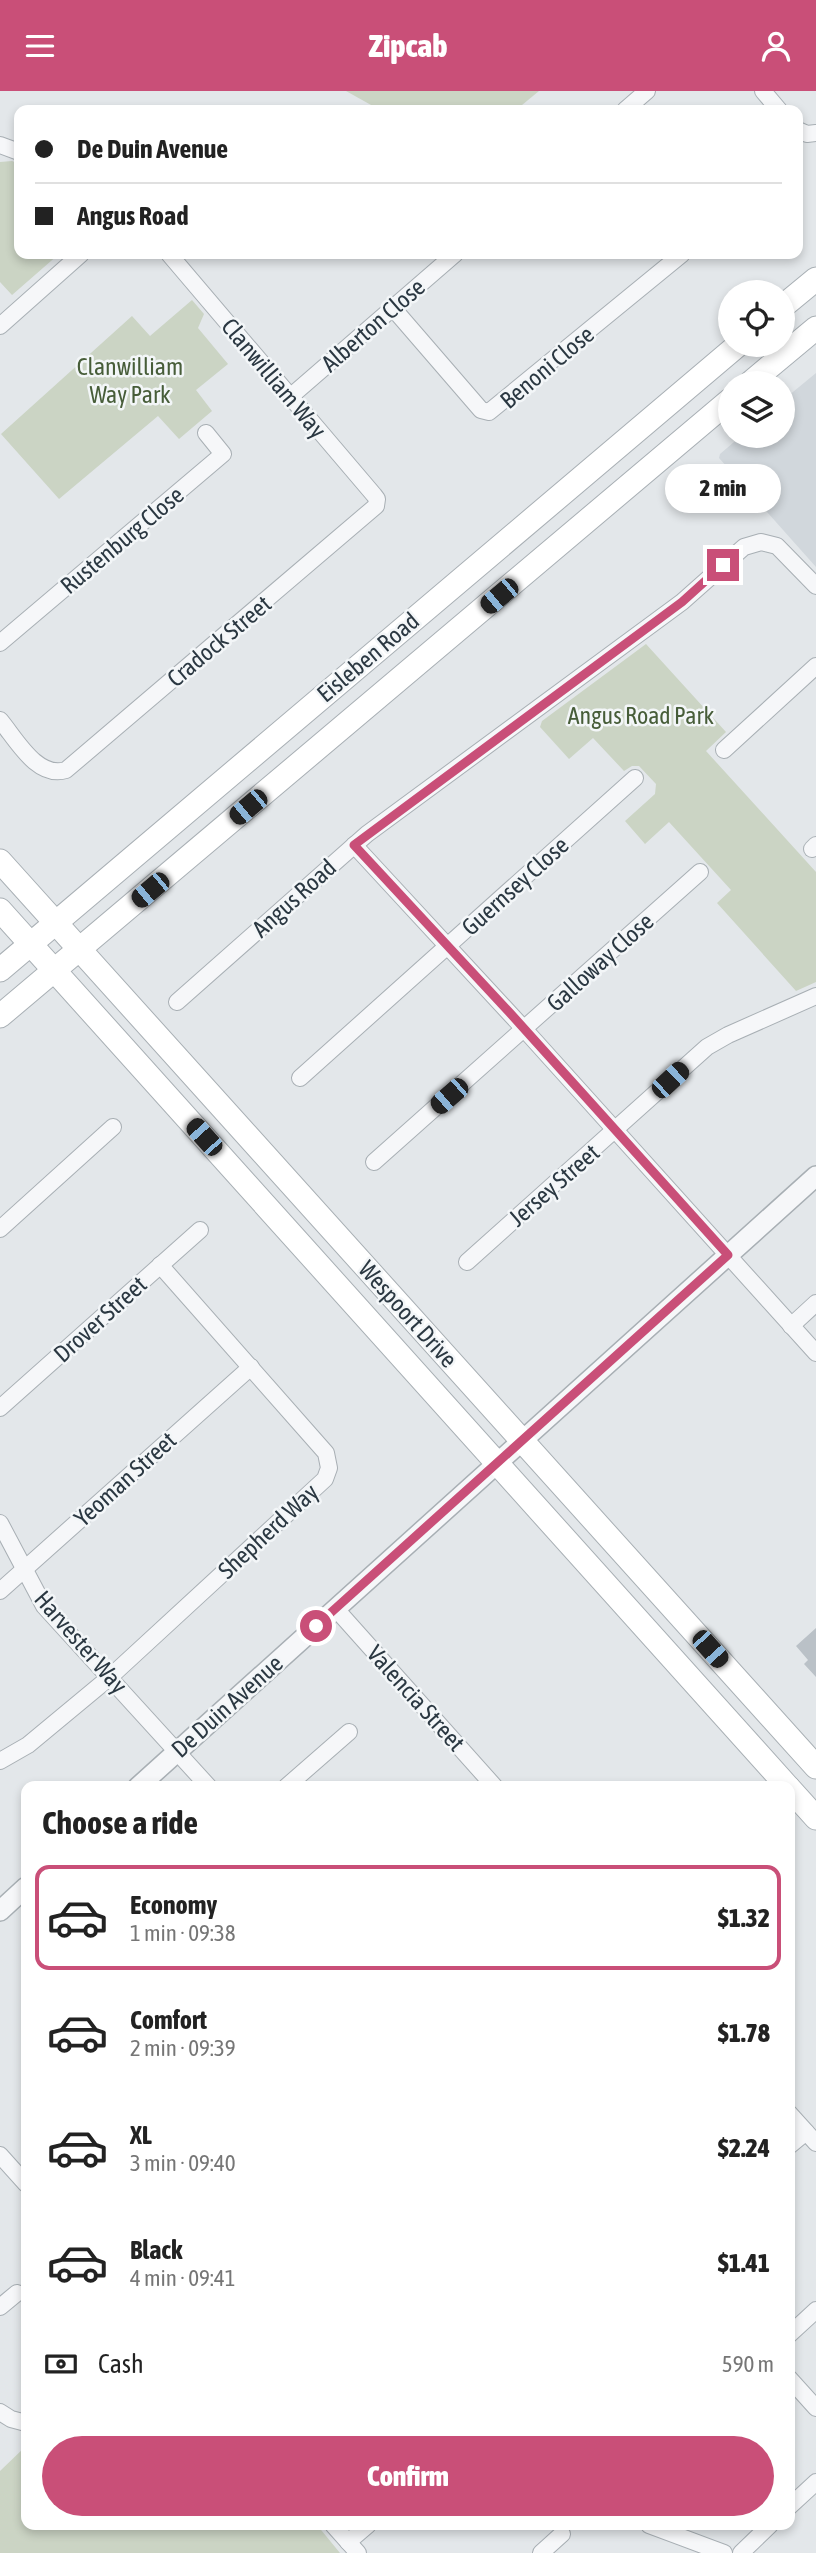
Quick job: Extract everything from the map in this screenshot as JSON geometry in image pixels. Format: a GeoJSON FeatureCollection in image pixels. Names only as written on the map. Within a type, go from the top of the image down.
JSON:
{"type":"FeatureCollection","features":[{"type":"Feature","properties":{"kind":"main road"},"geometry":{"type":"LineString","coordinates":[[795,296],[816,279]]}},
{"type":"Feature","properties":{"kind":"main road"},"geometry":{"type":"LineString","coordinates":[[764,371],[816,328]]}},
{"type":"Feature","properties":{"kind":"main road","name":"Eisleben Road"},"geometry":{"type":"LineString","coordinates":[[0,970],[724,357]]}},
{"type":"Feature","properties":{"kind":"main road","name":"Eisleben Road"},"geometry":{"type":"LineString","coordinates":[[0,1016],[718,410]]}},
{"type":"Feature","properties":{"kind":"main road","name":"Wespoort Drive"},"geometry":{"type":"LineString","coordinates":[[0,861],[816,1766]]}},
{"type":"Feature","properties":{"kind":"main road","name":"Wespoort Drive"},"geometry":{"type":"LineString","coordinates":[[0,910],[784,1781]]}},
{"type":"Feature","properties":{"kind":"main road","name":"Wespoort Drive"},"geometry":{"type":"LineString","coordinates":[[795,1794],[816,1818]]}},
{"type":"Feature","properties":{"kind":"street"},"geometry":{"type":"LineString","coordinates":[[631,105],[648,91]]}},
{"type":"Feature","properties":{"kind":"street"},"geometry":{"type":"LineString","coordinates":[[763,91],[775,105]]}},
{"type":"Feature","properties":{"kind":"street"},"geometry":{"type":"LineString","coordinates":[[0,326],[75,259]]}},
{"type":"Feature","properties":{"kind":"street","name":"Clanwilliam Way"},"geometry":{"type":"LineString","coordinates":[[173,259],[374,495],[377,503]]}},
{"type":"Feature","properties":{"kind":"street","name":"Alberton Close"},"geometry":{"type":"LineString","coordinates":[[290,397],[449,259]]}},
{"type":"Feature","properties":{"kind":"street","name":"Benoni Close"},"geometry":{"type":"LineString","coordinates":[[392,307],[481,410],[489,412],[676,259]]}},
{"type":"Feature","properties":{"kind":"street","name":"Rustenburg Close"},"geometry":{"type":"LineString","coordinates":[[0,643],[223,454],[206,433]]}},
{"type":"Feature","properties":{"kind":"street","name":"Cradock Street"},"geometry":{"type":"LineString","coordinates":[[0,720],[39,766],[56,773],[66,770],[374,509],[377,503]]}},
{"type":"Feature","properties":{"kind":"street","name":"Angus Road"},"geometry":{"type":"LineString","coordinates":[[177,1002],[354,845],[682,602],[744,547],[761,542],[778,547],[816,586]]}},
{"type":"Feature","properties":{"kind":"street"},"geometry":{"type":"LineString","coordinates":[[724,750],[816,666]]}},
{"type":"Feature","properties":{"kind":"street","name":"Guernsey Close"},"geometry":{"type":"LineString","coordinates":[[300,1078],[635,778]]}},
{"type":"Feature","properties":{"kind":"street"},"geometry":{"type":"LineString","coordinates":[[354,845],[449,946],[816,1353]]}},
{"type":"Feature","properties":{"kind":"street","name":"Galloway Close"},"geometry":{"type":"LineString","coordinates":[[374,1163],[700,872]]}},
{"type":"Feature","properties":{"kind":"street","name":"Jersey Street"},"geometry":{"type":"LineString","coordinates":[[467,1262],[707,1047],[816,996]]}},
{"type":"Feature","properties":{"kind":"street"},"geometry":{"type":"LineString","coordinates":[[0,1229],[113,1127]]}},
{"type":"Feature","properties":{"kind":"street","name":"De Duin Avenue"},"geometry":{"type":"LineString","coordinates":[[144,1781],[816,1176]]}},
{"type":"Feature","properties":{"kind":"street","name":"Drover Street"},"geometry":{"type":"LineString","coordinates":[[0,1408],[201,1230]]}},
{"type":"Feature","properties":{"kind":"street","name":"Shepherd Way"},"geometry":{"type":"LineString","coordinates":[[0,1762],[28,1745],[110,1677],[325,1479],[329,1468],[326,1453],[160,1265]]}},
{"type":"Feature","properties":{"kind":"street"},"geometry":{"type":"LineString","coordinates":[[791,1326],[816,1303]]}},
{"type":"Feature","properties":{"kind":"street","name":"Yeoman Street"},"geometry":{"type":"LineString","coordinates":[[0,1591],[251,1367]]}},
{"type":"Feature","properties":{"kind":"street","name":"Harvester Way"},"geometry":{"type":"LineString","coordinates":[[0,1523],[44,1607],[204,1781]]}},
{"type":"Feature","properties":{"kind":"street","name":"Valencia Street"},"geometry":{"type":"LineString","coordinates":[[336,1609],[490,1781]]}},
{"type":"Feature","properties":{"kind":"street"},"geometry":{"type":"LineString","coordinates":[[293,1781],[349,1732]]}},
{"type":"Feature","properties":{"kind":"street"},"geometry":{"type":"LineString","coordinates":[[0,1911],[21,1897]]}},
{"type":"Feature","properties":{"kind":"street"},"geometry":{"type":"LineString","coordinates":[[795,2120],[811,2137]]}},
{"type":"Feature","properties":{"kind":"street"},"geometry":{"type":"LineString","coordinates":[[0,2155],[21,2178]]}},
{"type":"Feature","properties":{"kind":"street"},"geometry":{"type":"LineString","coordinates":[[0,2307],[17,2293]]}},
{"type":"Feature","properties":{"kind":"street"},"geometry":{"type":"LineString","coordinates":[[795,2329],[816,2310]]}},
{"type":"Feature","properties":{"kind":"street"},"geometry":{"type":"LineString","coordinates":[[795,2385],[816,2408]]}},
{"type":"Feature","properties":{"kind":"street"},"geometry":{"type":"LineString","coordinates":[[0,2412],[21,2422]]}},
{"type":"Feature","properties":{"kind":"street"},"geometry":{"type":"LineString","coordinates":[[795,2501],[816,2482]]}},
{"type":"Feature","properties":{"kind":"street"},"geometry":{"type":"LineString","coordinates":[[338,2530],[353,2547],[365,2530]]}},
{"type":"Feature","properties":{"kind":"street"},"geometry":{"type":"LineString","coordinates":[[662,2530],[724,2553]]}},
{"type":"Feature","properties":{"kind":"street"},"geometry":{"type":"LineString","coordinates":[[741,2553],[764,2530]]}},
{"type":"Feature","properties":{"kind":"street"},"geometry":{"type":"LineString","coordinates":[[541,2553],[562,2534]]}},
{"type":"Feature","properties":{"kind":"shaded area"},"geometry":{"type":"Polygon","coordinates":[[[816,373],[816,567],[719,458],[727,448],[795,448],[795,390],[816,373]]]}},
{"type":"Feature","properties":{"kind":"green space"},"geometry":{"type":"Polygon","coordinates":[[[346,91],[539,91],[522,105],[371,105],[346,91]]]}},
{"type":"Feature","properties":{"kind":"green space"},"geometry":{"type":"Polygon","coordinates":[[[0,162],[14,162],[14,259],[53,259],[12,295],[0,282],[0,162]]]}},
{"type":"Feature","properties":{"kind":"green space","name":"Clanwilliam Way Park"},"geometry":{"type":"Polygon","coordinates":[[[192,300],[204,314],[198,328],[228,364],[196,390],[212,411],[179,439],[158,416],[59,499],[1,434],[132,316],[150,336],[192,300]]]}},
{"type":"Feature","properties":{"kind":"green space","name":"Angus Road Park"},"geometry":{"type":"Polygon","coordinates":[[[646,644],[726,732],[706,751],[816,872],[816,982],[796,991],[717,903],[731,890],[669,822],[645,844],[625,821],[655,794],[656,784],[639,766],[632,766],[624,771],[593,738],[569,759],[540,727],[542,721],[646,644]]]}},
{"type":"Feature","properties":{"kind":"green space"},"geometry":{"type":"Polygon","coordinates":[[[21,2451],[21,2530],[321,2530],[340,2553],[0,2553],[0,2471],[21,2451]]]}},
{"type":"Feature","properties":{"kind":"building"},"geometry":{"type":"Polygon","coordinates":[[[816,1628],[816,1677],[804,1664],[808,1660],[796,1646],[816,1628]]]}},
{"type":"Feature","properties":{"kind":"route"},"geometry":{"type":"LineString","coordinates":[[316,1626],[728,1255],[449,946],[354,845],[682,602],[723,565]]}}]}
